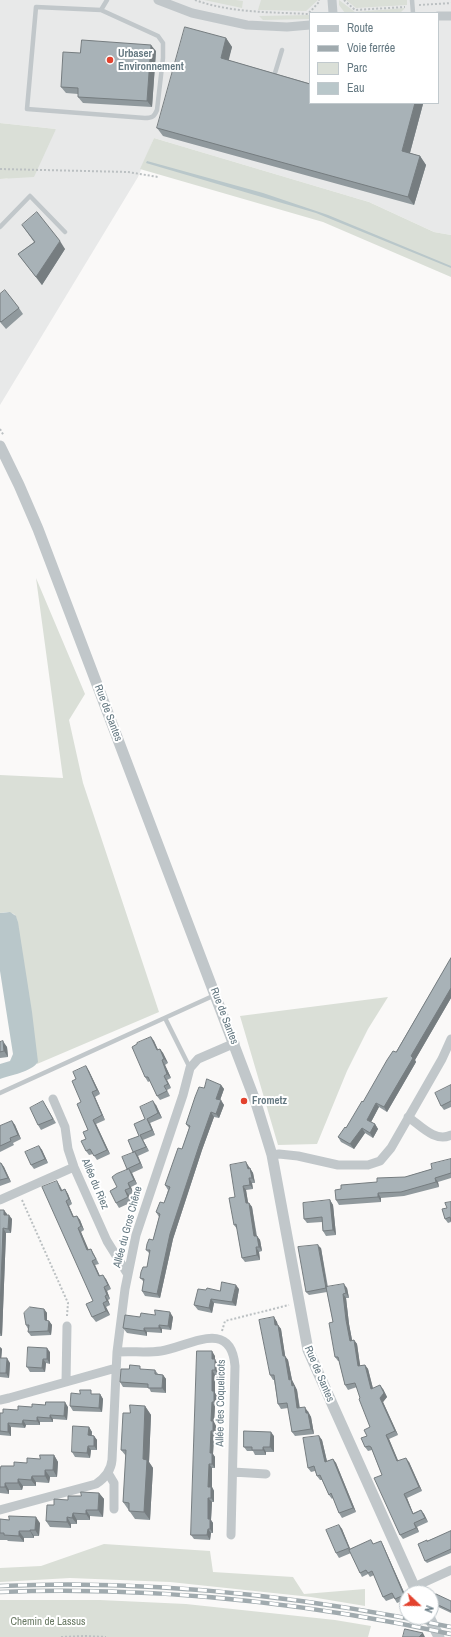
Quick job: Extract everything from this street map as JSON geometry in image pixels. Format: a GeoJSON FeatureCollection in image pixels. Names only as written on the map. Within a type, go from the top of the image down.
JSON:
{"type":"FeatureCollection","features":[{"type":"Feature","properties":{"kind":"street"},"geometry":{"type":"LineString","coordinates":[[158,0],[192,13],[247,24],[286,27],[309,25]]}},
{"type":"Feature","properties":{"kind":"street"},"geometry":{"type":"LineString","coordinates":[[332,0],[333,12]]}},
{"type":"Feature","properties":{"kind":"street"},"geometry":{"type":"LineString","coordinates":[[439,16],[451,16]]}},
{"type":"Feature","properties":{"kind":"street","name":"Rue de Santes"},"geometry":{"type":"LineString","coordinates":[[0,446],[20,485],[38,529],[260,1112],[272,1155],[308,1350],[413,1585]]}},
{"type":"Feature","properties":{"kind":"street"},"geometry":{"type":"LineString","coordinates":[[272,1155],[288,1155],[327,1164],[351,1166],[374,1164],[385,1156],[442,1059],[451,1039]]}},
{"type":"Feature","properties":{"kind":"street"},"geometry":{"type":"LineString","coordinates":[[190,1068],[198,1059],[234,1043]]}},
{"type":"Feature","properties":{"kind":"street","name":"Allée du Gros Chêne"},"geometry":{"type":"LineString","coordinates":[[108,1473],[112,1460],[117,1352],[127,1273],[140,1221],[183,1095],[190,1068]]}},
{"type":"Feature","properties":{"kind":"street","name":"Allée du Riez"},"geometry":{"type":"LineString","coordinates":[[53,1099],[64,1127],[68,1150],[74,1167],[107,1241],[127,1273]]}},
{"type":"Feature","properties":{"kind":"street"},"geometry":{"type":"LineString","coordinates":[[408,1117],[436,1136],[442,1138],[451,1135]]}},
{"type":"Feature","properties":{"kind":"street"},"geometry":{"type":"LineString","coordinates":[[0,1200],[74,1167]]}},
{"type":"Feature","properties":{"kind":"street"},"geometry":{"type":"LineString","coordinates":[[66,1382],[67,1326]]}},
{"type":"Feature","properties":{"kind":"street"},"geometry":{"type":"LineString","coordinates":[[117,1352],[162,1351],[206,1338],[219,1339]]}},
{"type":"Feature","properties":{"kind":"street","name":"Allée des Coquelicots"},"geometry":{"type":"LineString","coordinates":[[219,1339],[230,1346],[235,1358],[231,1536]]}},
{"type":"Feature","properties":{"kind":"street"},"geometry":{"type":"LineString","coordinates":[[0,1400],[116,1368]]}},
{"type":"Feature","properties":{"kind":"street"},"geometry":{"type":"LineString","coordinates":[[233,1472],[266,1474]]}},
{"type":"Feature","properties":{"kind":"street"},"geometry":{"type":"LineString","coordinates":[[0,1510],[96,1484],[108,1473],[114,1483],[114,1509]]}},
{"type":"Feature","properties":{"kind":"street"},"geometry":{"type":"LineString","coordinates":[[424,1585],[451,1570]]}},
{"type":"Feature","properties":{"kind":"street"},"geometry":{"type":"LineString","coordinates":[[433,1625],[439,1637]]}},
{"type":"Feature","properties":{"kind":"lane"},"geometry":{"type":"LineString","coordinates":[[101,10],[107,0]]}},
{"type":"Feature","properties":{"kind":"lane"},"geometry":{"type":"LineString","coordinates":[[412,0],[413,12]]}},
{"type":"Feature","properties":{"kind":"lane"},"geometry":{"type":"LineString","coordinates":[[36,7],[101,10],[158,36],[163,43],[163,58],[157,110],[155,115],[151,118],[145,118],[27,109],[36,7]]}},
{"type":"Feature","properties":{"kind":"lane"},"geometry":{"type":"LineString","coordinates":[[275,73],[282,50]]}},
{"type":"Feature","properties":{"kind":"lane"},"geometry":{"type":"LineString","coordinates":[[0,227],[30,196],[65,232]]}},
{"type":"Feature","properties":{"kind":"lane"},"geometry":{"type":"LineString","coordinates":[[0,1093],[216,995]]}},
{"type":"Feature","properties":{"kind":"lane"},"geometry":{"type":"LineString","coordinates":[[165,1018],[190,1068]]}},
{"type":"Feature","properties":{"kind":"path"},"geometry":{"type":"LineString","coordinates":[[195,0],[205,4],[248,11],[309,13]]}},
{"type":"Feature","properties":{"kind":"path"},"geometry":{"type":"LineString","coordinates":[[310,12],[320,2],[319,0]]}},
{"type":"Feature","properties":{"kind":"path"},"geometry":{"type":"LineString","coordinates":[[344,0],[355,10],[451,3]]}},
{"type":"Feature","properties":{"kind":"path"},"geometry":{"type":"LineString","coordinates":[[0,169],[128,172],[158,177]]}},
{"type":"Feature","properties":{"kind":"path"},"geometry":{"type":"LineString","coordinates":[[18,1191],[68,1303],[67,1326]]}},
{"type":"Feature","properties":{"kind":"path"},"geometry":{"type":"LineString","coordinates":[[219,1339],[225,1321],[298,1302]]}},
{"type":"Feature","properties":{"kind":"path"},"geometry":{"type":"LineString","coordinates":[[61,1637],[106,1637]]}},
{"type":"Feature","properties":{"kind":"shaded area"},"geometry":{"type":"Polygon","coordinates":[[[0,0],[451,0],[451,235],[434,232],[369,202],[154,138],[138,177],[0,405],[0,179],[7,179],[56,129],[0,123],[0,0]]]}},
{"type":"Feature","properties":{"kind":"green space"},"geometry":{"type":"Polygon","coordinates":[[[204,0],[236,0],[243,1],[242,8],[204,0]]]}},
{"type":"Feature","properties":{"kind":"green space"},"geometry":{"type":"Polygon","coordinates":[[[261,0],[318,0],[306,11],[258,10],[261,0]]]}},
{"type":"Feature","properties":{"kind":"green space"},"geometry":{"type":"Polygon","coordinates":[[[339,0],[355,12],[344,12],[339,5],[339,0]]]}},
{"type":"Feature","properties":{"kind":"green space"},"geometry":{"type":"Polygon","coordinates":[[[346,0],[407,0],[407,5],[356,8],[346,0]]]}},
{"type":"Feature","properties":{"kind":"green space"},"geometry":{"type":"Polygon","coordinates":[[[405,8],[401,12],[355,12],[405,8]]]}},
{"type":"Feature","properties":{"kind":"green space"},"geometry":{"type":"Polygon","coordinates":[[[309,15],[309,19],[263,20],[259,16],[309,15]]]}},
{"type":"Feature","properties":{"kind":"green space"},"geometry":{"type":"Polygon","coordinates":[[[0,123],[56,129],[34,177],[0,179],[0,123]]]}},
{"type":"Feature","properties":{"kind":"green space"},"geometry":{"type":"Polygon","coordinates":[[[154,138],[369,202],[434,232],[451,235],[451,277],[323,222],[140,169],[154,138]]]}},
{"type":"Feature","properties":{"kind":"green space"},"geometry":{"type":"Polygon","coordinates":[[[36,578],[85,694],[69,720],[83,783],[159,1012],[37,1064],[17,919],[14,914],[7,912],[0,913],[0,775],[63,778],[36,578]]]}},
{"type":"Feature","properties":{"kind":"green space"},"geometry":{"type":"Polygon","coordinates":[[[388,997],[368,1029],[347,1071],[317,1144],[278,1145],[240,1016],[388,997]]]}},
{"type":"Feature","properties":{"kind":"green space"},"geometry":{"type":"Polygon","coordinates":[[[104,1544],[210,1551],[213,1572],[293,1577],[304,1594],[365,1589],[365,1606],[311,1597],[170,1582],[70,1578],[0,1582],[0,1568],[41,1566],[104,1544]]]}},
{"type":"Feature","properties":{"kind":"green space","name":"Chemin de Lassus"},"geometry":{"type":"Polygon","coordinates":[[[0,1600],[100,1600],[186,1604],[335,1620],[371,1626],[368,1637],[0,1637],[0,1600]]]}},
{"type":"Feature","properties":{"kind":"water"},"geometry":{"type":"Polygon","coordinates":[[[147,161],[263,193],[328,215],[451,266],[451,268],[316,213],[146,163],[147,161]]]}},
{"type":"Feature","properties":{"kind":"water"},"geometry":{"type":"Polygon","coordinates":[[[10,912],[16,916],[18,922],[38,1062],[26,1071],[0,1079],[0,1064],[10,1061],[13,1054],[0,971],[0,913],[10,912]]]}},
{"type":"Feature","properties":{"kind":"building"},"geometry":{"type":"Polygon","coordinates":[[[185,27],[226,38],[221,58],[309,84],[309,104],[415,104],[402,151],[420,156],[408,197],[157,128],[185,27]]]}},
{"type":"Feature","properties":{"kind":"building"},"geometry":{"type":"Polygon","coordinates":[[[82,40],[151,45],[147,101],[78,97],[78,88],[61,87],[63,52],[80,53],[82,40]]]}},
{"type":"Feature","properties":{"kind":"building"},"geometry":{"type":"Polygon","coordinates":[[[37,212],[60,241],[36,277],[18,254],[35,242],[22,225],[37,212]]]}},
{"type":"Feature","properties":{"kind":"building"},"geometry":{"type":"Polygon","coordinates":[[[5,290],[19,308],[1,322],[0,294],[5,290]]]}},
{"type":"Feature","properties":{"kind":"building"},"geometry":{"type":"Polygon","coordinates":[[[451,958],[451,988],[411,1056],[413,1058],[384,1107],[376,1103],[367,1120],[375,1124],[370,1133],[362,1128],[350,1144],[338,1137],[345,1127],[346,1128],[362,1101],[363,1102],[393,1051],[396,1052],[451,958]]]}},
{"type":"Feature","properties":{"kind":"building"},"geometry":{"type":"Polygon","coordinates":[[[151,1037],[157,1050],[160,1049],[167,1074],[164,1076],[168,1084],[164,1086],[167,1091],[157,1096],[148,1077],[145,1077],[132,1047],[137,1043],[151,1037]]]}},
{"type":"Feature","properties":{"kind":"building"},"geometry":{"type":"Polygon","coordinates":[[[3,1041],[4,1051],[0,1052],[0,1042],[3,1041]]]}},
{"type":"Feature","properties":{"kind":"building"},"geometry":{"type":"Polygon","coordinates":[[[86,1066],[97,1090],[92,1092],[102,1115],[93,1120],[107,1150],[94,1156],[90,1149],[86,1151],[81,1141],[86,1139],[83,1132],[88,1130],[77,1104],[81,1102],[72,1081],[76,1079],[73,1072],[86,1066]]]}},
{"type":"Feature","properties":{"kind":"building"},"geometry":{"type":"Polygon","coordinates":[[[207,1079],[221,1085],[216,1099],[221,1100],[216,1114],[211,1112],[199,1146],[170,1234],[157,1294],[142,1291],[144,1279],[140,1278],[141,1272],[143,1267],[147,1267],[150,1250],[146,1250],[147,1244],[149,1239],[153,1240],[160,1214],[156,1212],[160,1202],[164,1203],[170,1187],[165,1185],[178,1148],[182,1149],[190,1126],[186,1124],[195,1097],[199,1087],[204,1088],[207,1079]]]}},
{"type":"Feature","properties":{"kind":"building"},"geometry":{"type":"Polygon","coordinates":[[[451,1085],[451,1101],[441,1106],[435,1093],[451,1085]]]}},
{"type":"Feature","properties":{"kind":"building"},"geometry":{"type":"Polygon","coordinates":[[[43,1101],[53,1119],[38,1125],[30,1108],[43,1101]]]}},
{"type":"Feature","properties":{"kind":"building"},"geometry":{"type":"Polygon","coordinates":[[[153,1101],[158,1113],[147,1119],[152,1130],[140,1135],[146,1147],[133,1152],[128,1140],[139,1136],[134,1124],[145,1119],[140,1107],[153,1101]]]}},
{"type":"Feature","properties":{"kind":"building"},"geometry":{"type":"Polygon","coordinates":[[[12,1121],[18,1135],[10,1138],[11,1141],[0,1146],[0,1126],[12,1121]]]}},
{"type":"Feature","properties":{"kind":"building"},"geometry":{"type":"Polygon","coordinates":[[[39,1146],[45,1159],[31,1165],[25,1152],[39,1146]]]}},
{"type":"Feature","properties":{"kind":"building"},"geometry":{"type":"Polygon","coordinates":[[[135,1152],[140,1163],[127,1169],[122,1157],[135,1152]]]}},
{"type":"Feature","properties":{"kind":"building"},"geometry":{"type":"Polygon","coordinates":[[[451,1159],[451,1173],[435,1178],[436,1182],[401,1192],[378,1193],[378,1197],[336,1200],[335,1190],[341,1189],[341,1185],[377,1182],[377,1178],[405,1177],[432,1169],[431,1164],[451,1159]]]}},
{"type":"Feature","properties":{"kind":"building"},"geometry":{"type":"Polygon","coordinates":[[[246,1162],[248,1169],[250,1168],[252,1178],[249,1178],[250,1185],[243,1186],[246,1203],[249,1203],[254,1236],[257,1236],[259,1247],[256,1247],[257,1255],[242,1258],[236,1224],[234,1225],[229,1198],[235,1197],[230,1165],[246,1162]]]}},
{"type":"Feature","properties":{"kind":"building"},"geometry":{"type":"Polygon","coordinates":[[[0,1163],[8,1178],[0,1180],[0,1163]]]}},
{"type":"Feature","properties":{"kind":"building"},"geometry":{"type":"Polygon","coordinates":[[[129,1169],[134,1180],[128,1183],[130,1188],[125,1190],[128,1197],[116,1203],[110,1191],[117,1187],[112,1177],[129,1169]]]}},
{"type":"Feature","properties":{"kind":"building"},"geometry":{"type":"Polygon","coordinates":[[[57,1181],[61,1191],[65,1189],[69,1199],[66,1201],[73,1217],[77,1216],[81,1226],[78,1228],[87,1250],[91,1249],[96,1259],[92,1261],[99,1276],[103,1275],[108,1285],[104,1287],[107,1295],[105,1296],[107,1301],[103,1303],[106,1311],[92,1317],[86,1304],[93,1301],[42,1187],[57,1181]]]}},
{"type":"Feature","properties":{"kind":"building"},"geometry":{"type":"Polygon","coordinates":[[[330,1200],[333,1230],[323,1231],[322,1217],[304,1219],[303,1203],[330,1200]]]}},
{"type":"Feature","properties":{"kind":"building"},"geometry":{"type":"Polygon","coordinates":[[[451,1202],[451,1221],[450,1217],[445,1219],[442,1209],[447,1208],[445,1203],[451,1202]]]}},
{"type":"Feature","properties":{"kind":"building"},"geometry":{"type":"Polygon","coordinates":[[[0,1210],[4,1210],[4,1215],[9,1215],[8,1229],[3,1228],[0,1309],[0,1210]]]}},
{"type":"Feature","properties":{"kind":"building"},"geometry":{"type":"Polygon","coordinates":[[[318,1245],[326,1288],[306,1292],[298,1247],[318,1245]]]}},
{"type":"Feature","properties":{"kind":"building"},"geometry":{"type":"Polygon","coordinates":[[[222,1282],[236,1285],[232,1302],[211,1299],[209,1308],[194,1305],[198,1289],[206,1290],[207,1288],[220,1291],[222,1282]]]}},
{"type":"Feature","properties":{"kind":"building"},"geometry":{"type":"Polygon","coordinates":[[[344,1284],[346,1293],[343,1294],[346,1320],[350,1341],[354,1340],[358,1366],[365,1365],[371,1389],[380,1385],[384,1393],[380,1398],[395,1431],[386,1435],[397,1461],[406,1458],[419,1487],[404,1494],[413,1514],[421,1510],[425,1518],[414,1523],[416,1528],[400,1535],[374,1478],[382,1475],[371,1447],[365,1447],[361,1438],[367,1436],[364,1430],[370,1427],[359,1399],[360,1398],[355,1383],[345,1385],[338,1357],[335,1357],[329,1323],[333,1322],[326,1287],[344,1284]]]}},
{"type":"Feature","properties":{"kind":"building"},"geometry":{"type":"Polygon","coordinates":[[[30,1307],[44,1309],[45,1320],[49,1321],[48,1331],[28,1332],[29,1325],[26,1325],[24,1313],[30,1307]]]}},
{"type":"Feature","properties":{"kind":"building"},"geometry":{"type":"Polygon","coordinates":[[[155,1310],[170,1312],[168,1326],[159,1325],[159,1328],[144,1328],[144,1331],[123,1328],[125,1315],[140,1317],[141,1313],[155,1315],[155,1310]]]}},
{"type":"Feature","properties":{"kind":"building"},"geometry":{"type":"Polygon","coordinates":[[[274,1317],[275,1325],[278,1325],[289,1380],[291,1379],[292,1386],[294,1385],[297,1408],[305,1407],[306,1413],[308,1413],[311,1429],[292,1432],[287,1403],[278,1404],[274,1375],[270,1375],[259,1320],[274,1317]]]}},
{"type":"Feature","properties":{"kind":"building"},"geometry":{"type":"Polygon","coordinates":[[[28,1347],[47,1348],[47,1359],[43,1359],[42,1368],[27,1367],[28,1347]]]}},
{"type":"Feature","properties":{"kind":"building"},"geometry":{"type":"Polygon","coordinates":[[[197,1351],[212,1351],[212,1359],[215,1359],[215,1370],[212,1370],[212,1391],[214,1391],[214,1402],[212,1402],[211,1421],[213,1421],[213,1431],[211,1431],[210,1453],[212,1453],[212,1464],[209,1464],[208,1487],[211,1487],[211,1498],[208,1498],[208,1519],[210,1519],[210,1529],[208,1529],[207,1535],[191,1535],[197,1351]]]}},
{"type":"Feature","properties":{"kind":"building"},"geometry":{"type":"Polygon","coordinates":[[[0,1358],[7,1358],[6,1373],[0,1373],[0,1358]]]}},
{"type":"Feature","properties":{"kind":"building"},"geometry":{"type":"Polygon","coordinates":[[[130,1365],[140,1366],[140,1369],[155,1370],[155,1374],[163,1375],[162,1388],[148,1388],[148,1384],[120,1382],[121,1369],[129,1369],[130,1365]]]}},
{"type":"Feature","properties":{"kind":"building"},"geometry":{"type":"Polygon","coordinates":[[[80,1390],[91,1390],[91,1394],[100,1394],[99,1408],[70,1406],[71,1393],[80,1394],[80,1390]]]}},
{"type":"Feature","properties":{"kind":"building"},"geometry":{"type":"Polygon","coordinates":[[[46,1402],[65,1402],[64,1416],[50,1415],[50,1418],[37,1417],[37,1421],[23,1420],[22,1424],[8,1423],[8,1432],[0,1431],[0,1413],[3,1413],[3,1409],[18,1410],[18,1406],[32,1407],[32,1404],[45,1405],[46,1402]]]}},
{"type":"Feature","properties":{"kind":"building"},"geometry":{"type":"Polygon","coordinates":[[[130,1405],[145,1406],[143,1459],[147,1460],[144,1512],[129,1511],[129,1503],[123,1502],[126,1450],[121,1450],[123,1413],[130,1413],[130,1405]]]}},
{"type":"Feature","properties":{"kind":"building"},"geometry":{"type":"Polygon","coordinates":[[[73,1426],[89,1427],[88,1435],[94,1436],[94,1446],[88,1446],[87,1453],[72,1452],[73,1426]]]}},
{"type":"Feature","properties":{"kind":"building"},"geometry":{"type":"Polygon","coordinates":[[[244,1431],[271,1432],[270,1447],[263,1447],[263,1450],[252,1450],[252,1447],[244,1447],[244,1431]]]}},
{"type":"Feature","properties":{"kind":"building"},"geometry":{"type":"Polygon","coordinates":[[[319,1436],[325,1462],[333,1459],[353,1508],[339,1513],[331,1493],[329,1495],[320,1475],[317,1476],[314,1466],[308,1468],[303,1438],[319,1436]]]}},
{"type":"Feature","properties":{"kind":"building"},"geometry":{"type":"Polygon","coordinates":[[[40,1455],[54,1455],[53,1470],[45,1470],[45,1476],[32,1476],[31,1480],[18,1479],[18,1483],[5,1483],[5,1487],[0,1487],[1,1466],[14,1466],[14,1462],[27,1463],[27,1458],[40,1459],[40,1455]]]}},
{"type":"Feature","properties":{"kind":"building"},"geometry":{"type":"Polygon","coordinates":[[[81,1492],[99,1493],[98,1510],[86,1510],[86,1514],[73,1513],[72,1518],[67,1517],[67,1522],[46,1521],[47,1505],[54,1505],[54,1499],[68,1500],[68,1496],[81,1496],[81,1492]]]}},
{"type":"Feature","properties":{"kind":"building"},"geometry":{"type":"Polygon","coordinates":[[[9,1516],[36,1517],[35,1530],[19,1531],[19,1536],[4,1535],[4,1533],[0,1533],[0,1519],[9,1520],[9,1516]]]}},
{"type":"Feature","properties":{"kind":"building"},"geometry":{"type":"Polygon","coordinates":[[[339,1525],[349,1548],[336,1553],[326,1530],[339,1525]]]}},
{"type":"Feature","properties":{"kind":"building"},"geometry":{"type":"Polygon","coordinates":[[[451,1531],[451,1549],[425,1561],[418,1544],[451,1531]]]}},
{"type":"Feature","properties":{"kind":"building"},"geometry":{"type":"Polygon","coordinates":[[[371,1540],[373,1544],[381,1541],[400,1585],[399,1597],[395,1599],[392,1593],[383,1597],[372,1571],[368,1573],[366,1570],[360,1573],[349,1550],[371,1540]]]}},
{"type":"Feature","properties":{"kind":"building"},"geometry":{"type":"Polygon","coordinates":[[[439,1595],[451,1601],[451,1611],[439,1605],[439,1595]]]}},
{"type":"Feature","properties":{"kind":"building"},"geometry":{"type":"Polygon","coordinates":[[[405,1629],[423,1633],[419,1637],[403,1637],[405,1629]]]}},
{"type":"Feature","properties":{"kind":"railway"},"geometry":{"type":"LineString","coordinates":[[0,1586],[57,1584],[114,1585],[227,1592],[339,1607],[451,1627]]}},
{"type":"Feature","properties":{"kind":"railway"},"geometry":{"type":"LineString","coordinates":[[0,1592],[114,1592],[170,1594],[227,1599],[339,1613],[451,1634]]}},
{"type":"Feature","properties":{"kind":"place","name":"Urbaser Environnement"},"geometry":{"type":"Point","coordinates":[110,60]}},
{"type":"Feature","properties":{"kind":"place","name":"Frometz"},"geometry":{"type":"Point","coordinates":[244,1101]}}]}
